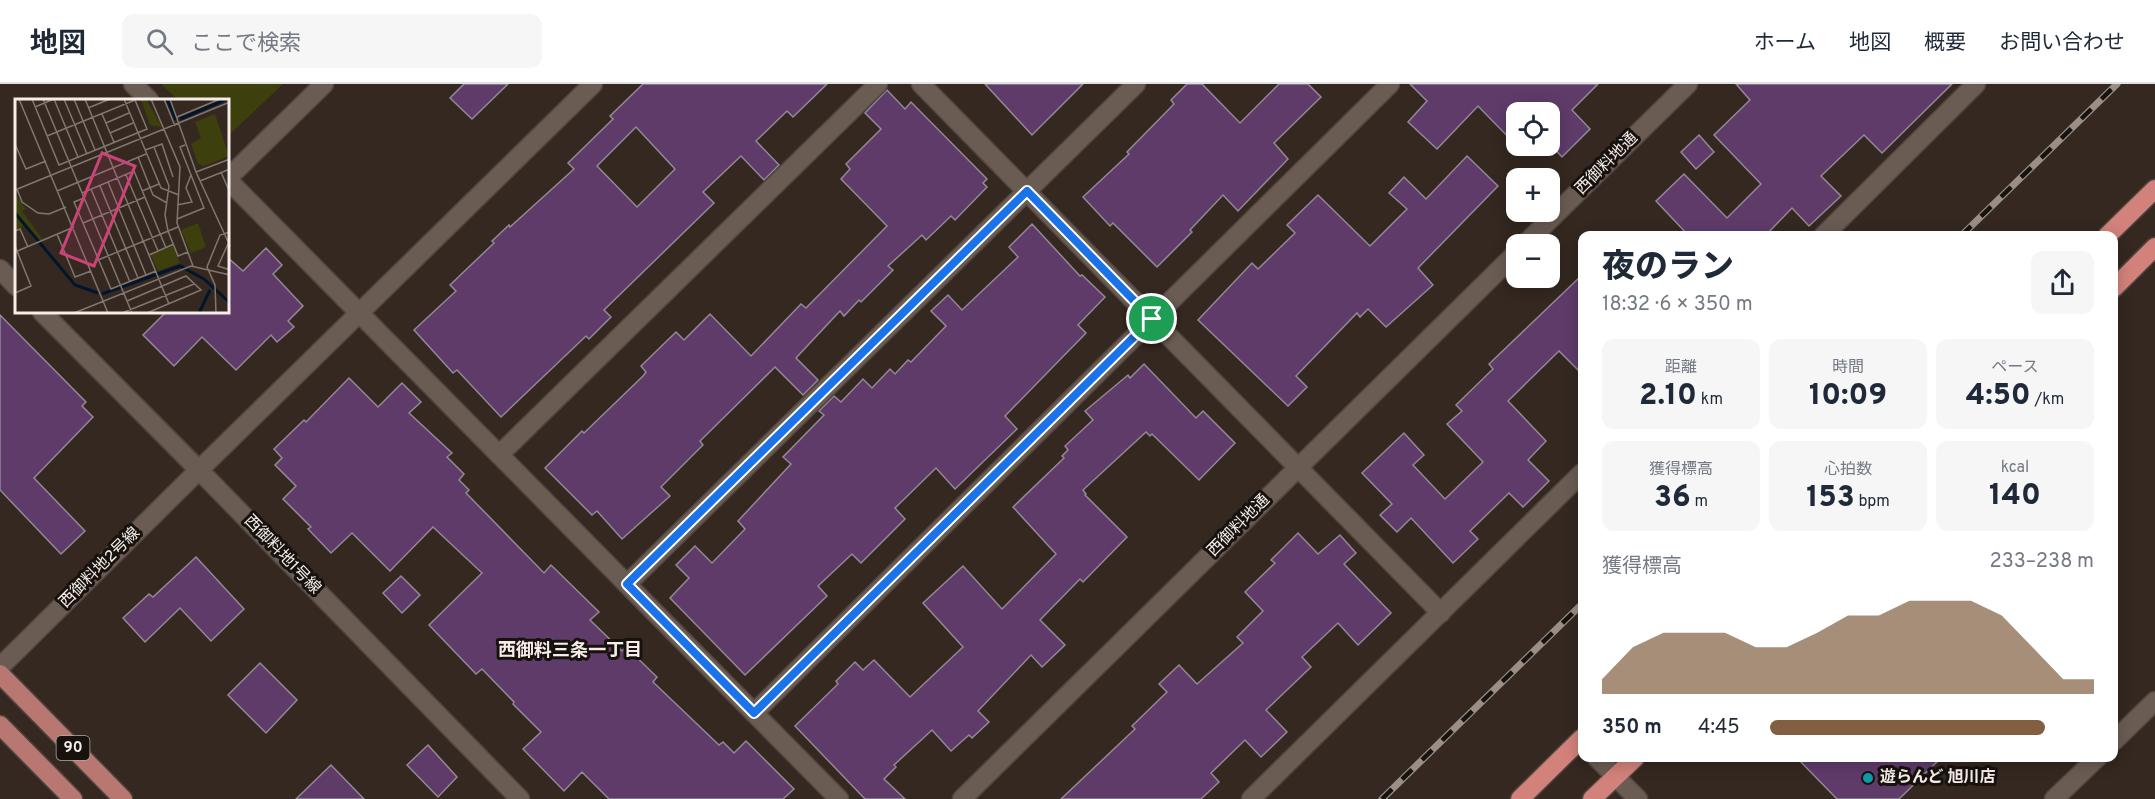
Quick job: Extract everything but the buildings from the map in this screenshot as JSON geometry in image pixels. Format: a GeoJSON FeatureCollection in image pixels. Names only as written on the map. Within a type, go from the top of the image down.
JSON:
{"type":"FeatureCollection","features":[{"type":"Feature","properties":{"kind":"highway"},"geometry":{"type":"LineString","coordinates":[[2112,231],[2155,189]]}},
{"type":"Feature","properties":{"kind":"highway"},"geometry":{"type":"LineString","coordinates":[[2118,284],[2155,247]]}},
{"type":"Feature","properties":{"kind":"highway"},"geometry":{"type":"LineString","coordinates":[[1520,799],[1578,744]]}},
{"type":"Feature","properties":{"kind":"highway"},"geometry":{"type":"LineString","coordinates":[[1592,799],[1631,762]]}},
{"type":"Feature","properties":{"kind":"main road","name":"90"},"geometry":{"type":"LineString","coordinates":[[0,674],[123,799]]}},
{"type":"Feature","properties":{"kind":"main road","name":"90"},"geometry":{"type":"LineString","coordinates":[[0,725],[73,799]]}},
{"type":"Feature","properties":{"kind":"street"},"geometry":{"type":"LineString","coordinates":[[133,84],[148,99]]}},
{"type":"Feature","properties":{"kind":"street"},"geometry":{"type":"LineString","coordinates":[[230,177],[324,84]]}},
{"type":"Feature","properties":{"kind":"street","name":"西御料地2号線"},"geometry":{"type":"LineString","coordinates":[[0,667],[593,84]]}},
{"type":"Feature","properties":{"kind":"street"},"geometry":{"type":"LineString","coordinates":[[499,455],[878,84]]}},
{"type":"Feature","properties":{"kind":"street"},"geometry":{"type":"LineString","coordinates":[[921,84],[1441,613]]}},
{"type":"Feature","properties":{"kind":"street"},"geometry":{"type":"LineString","coordinates":[[627,584],[1136,84]]}},
{"type":"Feature","properties":{"kind":"street"},"geometry":{"type":"LineString","coordinates":[[754,713],[1390,84]]}},
{"type":"Feature","properties":{"kind":"street","name":"西御料地通"},"geometry":{"type":"LineString","coordinates":[[1535,234],[1688,84]]}},
{"type":"Feature","properties":{"kind":"street"},"geometry":{"type":"LineString","coordinates":[[1828,231],[1977,84]]}},
{"type":"Feature","properties":{"kind":"street"},"geometry":{"type":"LineString","coordinates":[[230,181],[839,799]]}},
{"type":"Feature","properties":{"kind":"street","name":"西御料地通"},"geometry":{"type":"LineString","coordinates":[[968,797],[1506,263]]}},
{"type":"Feature","properties":{"kind":"street"},"geometry":{"type":"LineString","coordinates":[[0,269],[15,285]]}},
{"type":"Feature","properties":{"kind":"street","name":"西御料地1号線"},"geometry":{"type":"LineString","coordinates":[[44,314],[200,470],[520,799]]}},
{"type":"Feature","properties":{"kind":"street"},"geometry":{"type":"LineString","coordinates":[[1251,799],[1578,477]]}},
{"type":"Feature","properties":{"kind":"street"},"geometry":{"type":"LineString","coordinates":[[2118,737],[2155,701]]}},
{"type":"Feature","properties":{"kind":"street"},"geometry":{"type":"LineString","coordinates":[[1602,762],[1638,799]]}},
{"type":"Feature","properties":{"kind":"street"},"geometry":{"type":"LineString","coordinates":[[2054,799],[2093,762]]}},
{"type":"Feature","properties":{"kind":"shaded area"},"geometry":{"type":"Polygon","coordinates":[[[161,84],[283,84],[230,134],[230,99],[177,99],[161,84]]]}},
{"type":"Feature","properties":{"kind":"railway"},"geometry":{"type":"LineString","coordinates":[[1966,231],[2117,84]]}},
{"type":"Feature","properties":{"kind":"railway"},"geometry":{"type":"LineString","coordinates":[[1382,799],[1578,608]]}},
{"type":"Feature","properties":{"kind":"place","name":"遊らんど 旭川店"},"geometry":{"type":"Point","coordinates":[1868,778]}},
{"type":"Feature","properties":{"kind":"district","name":"西御料三条一丁目"},"geometry":{"type":"Point","coordinates":[570,651]}},
{"type":"Feature","properties":{"kind":"route"},"geometry":{"type":"LineString","coordinates":[[1027,191],[1152,319],[754,713],[627,584],[1027,191]]}}]}
